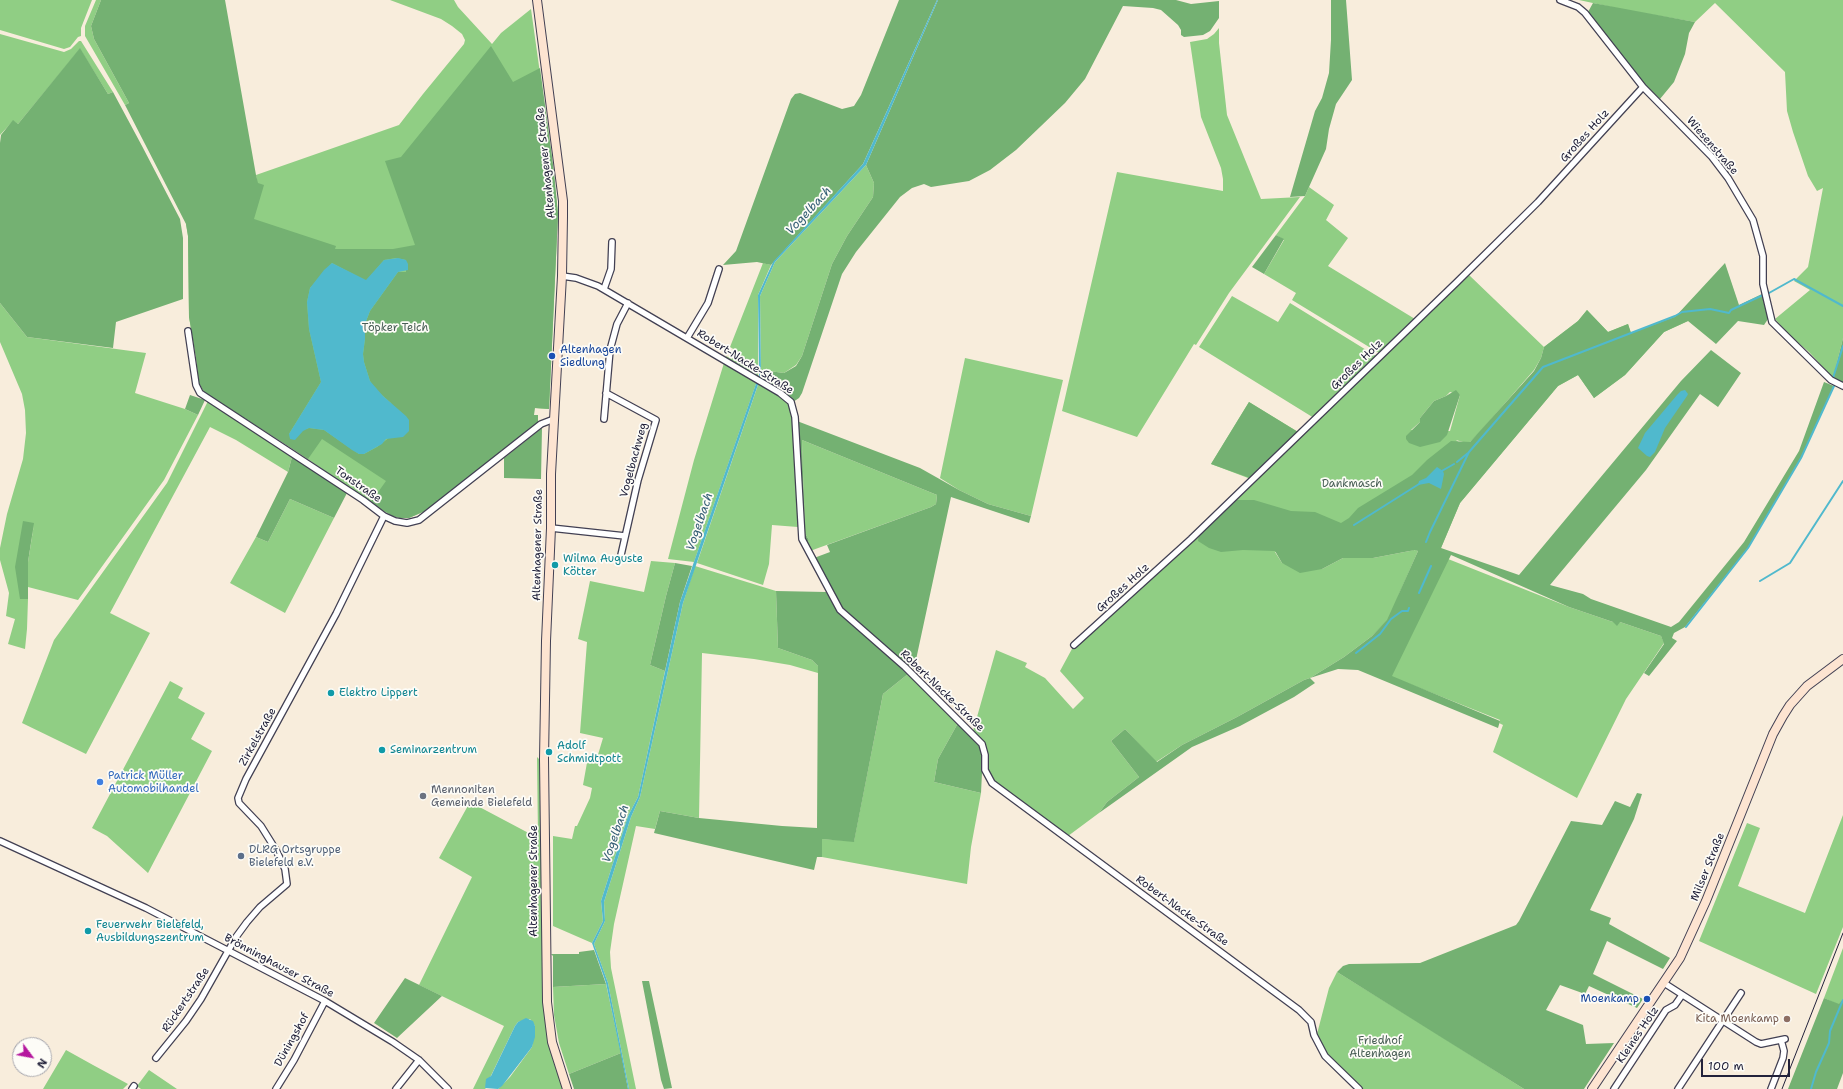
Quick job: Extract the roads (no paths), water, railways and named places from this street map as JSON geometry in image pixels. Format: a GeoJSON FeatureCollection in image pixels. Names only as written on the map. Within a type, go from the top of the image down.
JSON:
{"type":"FeatureCollection","features":[{"type":"Feature","properties":{"kind":"main road","name":"Altenhagener Straße"},"geometry":{"type":"LineString","coordinates":[[537,0],[563,201],[562,276],[551,474],[551,528],[546,641],[544,759],[546,987],[552,1042],[567,1089]]}},
{"type":"Feature","properties":{"kind":"main road","name":"Milser Straße"},"geometry":{"type":"LineString","coordinates":[[1592,1089],[1664,983],[1691,936],[1773,734],[1783,716],[1790,705],[1807,686],[1843,659]]}},
{"type":"Feature","properties":{"kind":"street","name":"Wiesenstraße"},"geometry":{"type":"LineString","coordinates":[[1560,0],[1578,7],[1585,13],[1644,87],[1712,157],[1740,196],[1753,220],[1763,256],[1763,284],[1772,322],[1831,380],[1843,386]]}},
{"type":"Feature","properties":{"kind":"street","name":"Großes Holz"},"geometry":{"type":"LineString","coordinates":[[1074,645],[1191,539],[1452,287],[1538,202],[1644,87]]}},
{"type":"Feature","properties":{"kind":"street"},"geometry":{"type":"LineString","coordinates":[[604,289],[611,269],[612,242]]}},
{"type":"Feature","properties":{"kind":"street","name":"Robert-Nacke-Straße"},"geometry":{"type":"LineString","coordinates":[[687,338],[708,302],[719,269]]}},
{"type":"Feature","properties":{"kind":"street","name":"Robert-Nacke-Straße"},"geometry":{"type":"LineString","coordinates":[[562,276],[588,282],[604,289],[759,381],[791,402],[793,407],[802,539],[840,610],[905,667],[982,744],[985,754],[985,770],[992,783],[1299,1010],[1311,1022],[1314,1035],[1325,1056],[1359,1089]]}},
{"type":"Feature","properties":{"kind":"street"},"geometry":{"type":"LineString","coordinates":[[604,419],[607,368],[611,342],[617,324],[628,303]]}},
{"type":"Feature","properties":{"kind":"street","name":"Tonstraße"},"geometry":{"type":"LineString","coordinates":[[188,331],[196,385],[200,393],[363,500],[384,516],[402,522],[419,520],[541,424],[554,419]]}},
{"type":"Feature","properties":{"kind":"street","name":"Vogelbachweg"},"geometry":{"type":"LineString","coordinates":[[606,393],[656,420],[638,480],[622,555]]}},
{"type":"Feature","properties":{"kind":"street","name":"Zirkelstraße"},"geometry":{"type":"LineString","coordinates":[[229,950],[236,937],[253,914],[287,884],[285,869],[276,850],[261,826],[238,804],[239,793],[336,614],[384,516]]}},
{"type":"Feature","properties":{"kind":"street"},"geometry":{"type":"LineString","coordinates":[[551,528],[625,536]]}},
{"type":"Feature","properties":{"kind":"street","name":"Brönninghauser Straße"},"geometry":{"type":"LineString","coordinates":[[0,841],[137,904],[229,950],[325,1001],[393,1042],[419,1060],[448,1089]]}},
{"type":"Feature","properties":{"kind":"street","name":"Rückertstraße"},"geometry":{"type":"LineString","coordinates":[[156,1058],[190,1014],[229,950]]}},
{"type":"Feature","properties":{"kind":"street"},"geometry":{"type":"LineString","coordinates":[[1664,983],[1682,996],[1759,1043],[1783,1040],[1784,1054],[1771,1089]]}},
{"type":"Feature","properties":{"kind":"street"},"geometry":{"type":"LineString","coordinates":[[1678,1089],[1742,993]]}},
{"type":"Feature","properties":{"kind":"street","name":"Kleines Holz"},"geometry":{"type":"LineString","coordinates":[[1614,1089],[1666,1010],[1675,1005],[1682,996]]}},
{"type":"Feature","properties":{"kind":"street","name":"Düningshof"},"geometry":{"type":"LineString","coordinates":[[276,1089],[294,1060],[325,1001]]}},
{"type":"Feature","properties":{"kind":"street"},"geometry":{"type":"LineString","coordinates":[[396,1089],[419,1060]]}},
{"type":"Feature","properties":{"kind":"water"},"geometry":{"type":"Polygon","coordinates":[[[937,0],[866,165],[775,262],[760,296],[761,376],[683,603],[640,797],[631,817],[604,902],[605,921],[594,944],[608,983],[628,1089],[606,983],[592,943],[603,921],[601,901],[628,816],[638,797],[680,602],[759,375],[758,295],[773,262],[863,164],[937,0]]]}},
{"type":"Feature","properties":{"kind":"water"},"geometry":{"type":"Polygon","coordinates":[[[398,258],[406,260],[408,270],[398,272],[370,311],[365,324],[363,354],[370,381],[383,396],[406,416],[409,420],[409,431],[403,437],[386,439],[382,444],[364,454],[359,454],[352,450],[324,430],[309,428],[303,431],[295,440],[290,439],[289,434],[321,382],[309,329],[307,302],[310,288],[324,270],[332,263],[366,280],[384,260],[398,258]]]}},
{"type":"Feature","properties":{"kind":"water"},"geometry":{"type":"Polygon","coordinates":[[[1685,390],[1688,394],[1665,428],[1655,452],[1650,457],[1647,456],[1638,448],[1645,433],[1677,395],[1681,391],[1685,390]]]}},
{"type":"Feature","properties":{"kind":"water"},"geometry":{"type":"Polygon","coordinates":[[[1437,467],[1443,471],[1444,474],[1441,489],[1429,483],[1418,485],[1419,481],[1426,478],[1437,467]]]}},
{"type":"Feature","properties":{"kind":"water"},"geometry":{"type":"Polygon","coordinates":[[[526,1018],[533,1021],[535,1026],[535,1037],[532,1047],[502,1086],[498,1089],[485,1088],[486,1079],[491,1076],[515,1026],[518,1022],[526,1018]]]}},
{"type":"Feature","properties":{"kind":"waterway"},"geometry":{"type":"LineString","coordinates":[[1769,293],[1794,279],[1843,306]]}},
{"type":"Feature","properties":{"kind":"waterway"},"geometry":{"type":"LineString","coordinates":[[1426,542],[1469,452],[1543,367],[1682,312],[1710,309],[1729,313],[1731,310],[1763,295]]}},
{"type":"Feature","properties":{"kind":"waterway"},"geometry":{"type":"LineString","coordinates":[[1833,378],[1843,346]]}},
{"type":"Feature","properties":{"kind":"waterway"},"geometry":{"type":"LineString","coordinates":[[1686,627],[1748,548],[1801,458],[1834,386]]}},
{"type":"Feature","properties":{"kind":"waterway"},"geometry":{"type":"LineString","coordinates":[[1457,462],[1468,453]]}},
{"type":"Feature","properties":{"kind":"waterway"},"geometry":{"type":"LineString","coordinates":[[1440,472],[1454,464]]}},
{"type":"Feature","properties":{"kind":"waterway"},"geometry":{"type":"LineString","coordinates":[[1760,581],[1790,563],[1843,481]]}},
{"type":"Feature","properties":{"kind":"waterway"},"geometry":{"type":"LineString","coordinates":[[1354,525],[1419,484]]}},
{"type":"Feature","properties":{"kind":"waterway"},"geometry":{"type":"LineString","coordinates":[[1419,593],[1431,566]]}},
{"type":"Feature","properties":{"kind":"waterway"},"geometry":{"type":"LineString","coordinates":[[1356,653],[1380,634],[1391,619],[1402,611],[1408,611],[1409,608]]}},
{"type":"Feature","properties":{"kind":"waterway"},"geometry":{"type":"LineString","coordinates":[[1811,1089],[1816,1072],[1829,1043],[1830,1031],[1843,1000]]}},
{"type":"Feature","properties":{"kind":"tram line"},"geometry":{"type":"LineString","coordinates":[[1782,1089],[1843,933]]}},
{"type":"Feature","properties":{"kind":"place","name":"Altenhagen Siedlung"},"geometry":{"type":"Point","coordinates":[552,356]}},
{"type":"Feature","properties":{"kind":"place","name":"Wilma Auguste Kötter"},"geometry":{"type":"Point","coordinates":[555,565]}},
{"type":"Feature","properties":{"kind":"place","name":"Elektro Lippert"},"geometry":{"type":"Point","coordinates":[331,693]}},
{"type":"Feature","properties":{"kind":"place","name":"Seminarzentrum"},"geometry":{"type":"Point","coordinates":[382,750]}},
{"type":"Feature","properties":{"kind":"place","name":"Adolf Schmidtpott"},"geometry":{"type":"Point","coordinates":[549,752]}},
{"type":"Feature","properties":{"kind":"place","name":"Patrick Müller Automobilhandel"},"geometry":{"type":"Point","coordinates":[100,782]}},
{"type":"Feature","properties":{"kind":"place","name":"Mennoniten Gemeinde Bielefeld"},"geometry":{"type":"Point","coordinates":[423,796]}},
{"type":"Feature","properties":{"kind":"place","name":"DLRG Ortsgruppe Bielefeld e.V."},"geometry":{"type":"Point","coordinates":[241,856]}},
{"type":"Feature","properties":{"kind":"place","name":"Feuerwehr Bielefeld, Ausbildungszentrum"},"geometry":{"type":"Point","coordinates":[88,931]}},
{"type":"Feature","properties":{"kind":"place","name":"Moenkamp"},"geometry":{"type":"Point","coordinates":[1647,999]}},
{"type":"Feature","properties":{"kind":"place","name":"Kita Moenkamp"},"geometry":{"type":"Point","coordinates":[1787,1019]}},
{"type":"Feature","properties":{"kind":"water label","name":"Vogelbach"},"geometry":{"type":"Point","coordinates":[809,211]}},
{"type":"Feature","properties":{"kind":"water label","name":"Vogelbach"},"geometry":{"type":"Point","coordinates":[700,522]}},
{"type":"Feature","properties":{"kind":"water label","name":"Vogelbach"},"geometry":{"type":"Point","coordinates":[616,834]}},
{"type":"Feature","properties":{"kind":"park label","name":"Töpker Teich"},"geometry":{"type":"Point","coordinates":[395,328]}},
{"type":"Feature","properties":{"kind":"park label","name":"Dankmasch"},"geometry":{"type":"Point","coordinates":[1352,484]}},
{"type":"Feature","properties":{"kind":"park label","name":"Friedhof Altenhagen"},"geometry":{"type":"Point","coordinates":[1380,1047]}}]}
